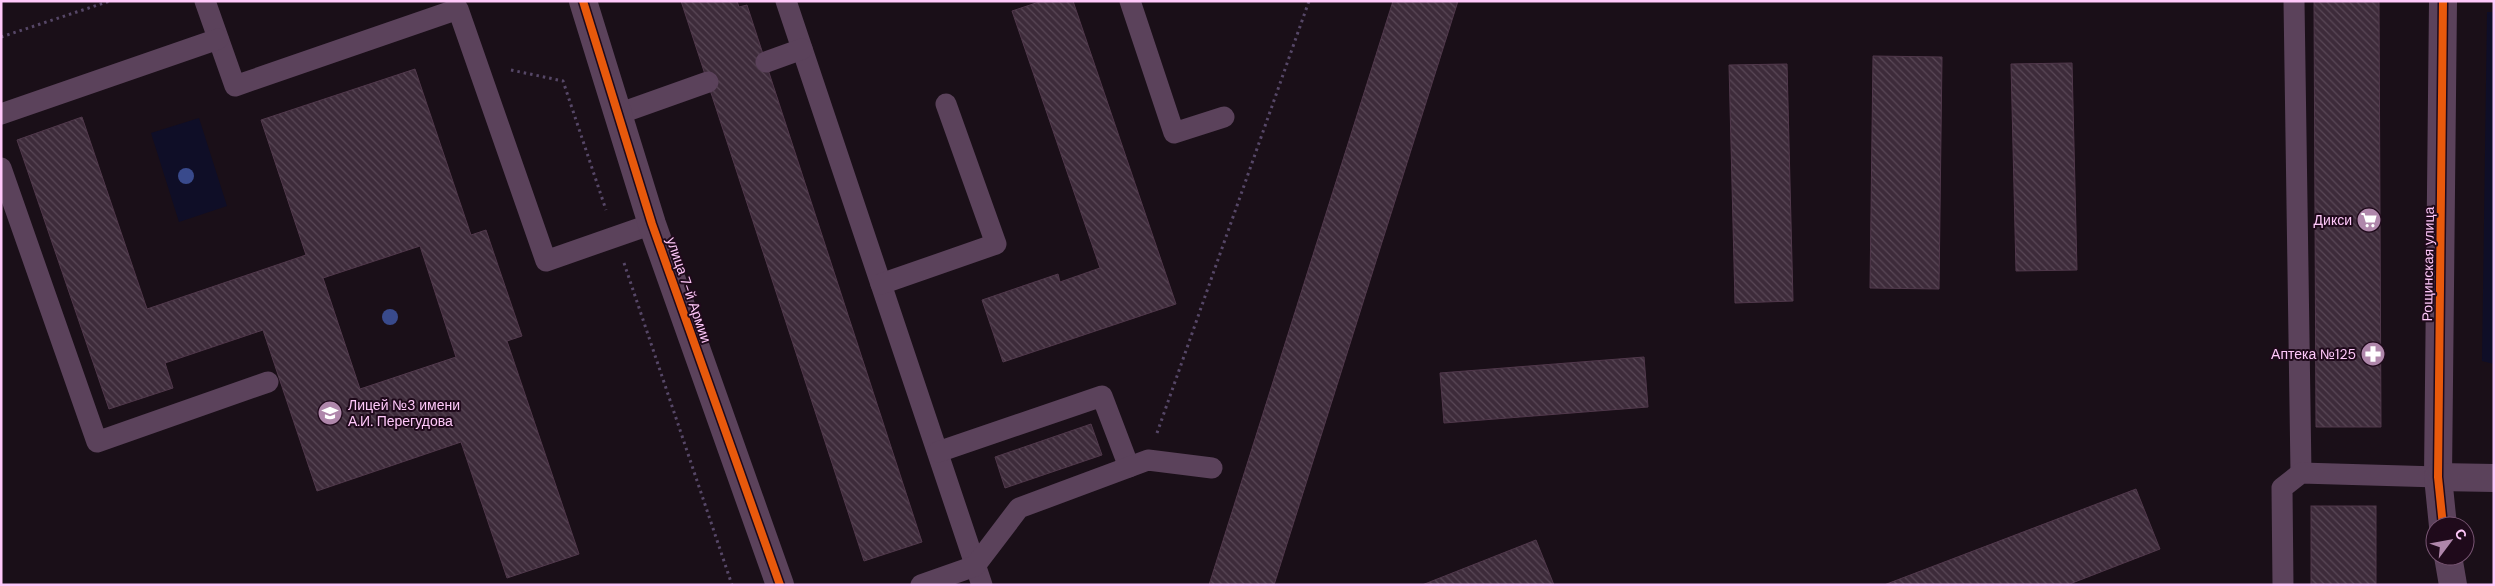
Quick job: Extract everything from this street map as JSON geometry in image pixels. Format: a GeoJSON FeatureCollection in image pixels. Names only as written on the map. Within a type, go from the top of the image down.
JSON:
{"type":"FeatureCollection","features":[{"type":"Feature","properties":{"kind":"street","name":"улица 7-й Армии"},"geometry":{"type":"LineString","coordinates":[[583,1],[652,224],[780,585]]}},
{"type":"Feature","properties":{"kind":"street","name":"Рощинская улица"},"geometry":{"type":"LineString","coordinates":[[2442,516],[2438,477],[2443,1]]}},
{"type":"Feature","properties":{"kind":"street"},"geometry":{"type":"LineString","coordinates":[[2438,477],[2494,478]]}},
{"type":"Feature","properties":{"kind":"street"},"geometry":{"type":"LineString","coordinates":[[2450,566],[2454,585]]}},
{"type":"Feature","properties":{"kind":"lane"},"geometry":{"type":"LineString","coordinates":[[205,1],[235,86],[456,5],[546,261],[652,224]]}},
{"type":"Feature","properties":{"kind":"lane"},"geometry":{"type":"LineString","coordinates":[[786,1],[979,575]]}},
{"type":"Feature","properties":{"kind":"lane"},"geometry":{"type":"LineString","coordinates":[[1130,1],[1174,133],[1224,117]]}},
{"type":"Feature","properties":{"kind":"lane"},"geometry":{"type":"LineString","coordinates":[[2294,1],[2301,472]]}},
{"type":"Feature","properties":{"kind":"lane"},"geometry":{"type":"LineString","coordinates":[[1,114],[218,39]]}},
{"type":"Feature","properties":{"kind":"lane"},"geometry":{"type":"LineString","coordinates":[[766,62],[802,48]]}},
{"type":"Feature","properties":{"kind":"lane"},"geometry":{"type":"LineString","coordinates":[[618,114],[708,82]]}},
{"type":"Feature","properties":{"kind":"lane"},"geometry":{"type":"LineString","coordinates":[[881,284],[996,244],[946,104]]}},
{"type":"Feature","properties":{"kind":"lane"},"geometry":{"type":"LineString","coordinates":[[1,168],[97,442],[268,382]]}},
{"type":"Feature","properties":{"kind":"lane"},"geometry":{"type":"LineString","coordinates":[[938,452],[1102,396],[1138,463]]}},
{"type":"Feature","properties":{"kind":"lane"},"geometry":{"type":"LineString","coordinates":[[921,585],[979,575],[1019,508],[1138,463],[1212,468]]}},
{"type":"Feature","properties":{"kind":"lane"},"geometry":{"type":"LineString","coordinates":[[2283,585],[2282,488],[2301,472],[2438,477]]}},
{"type":"Feature","properties":{"kind":"path"},"geometry":{"type":"LineString","coordinates":[[1,37],[110,1]]}},
{"type":"Feature","properties":{"kind":"path"},"geometry":{"type":"LineString","coordinates":[[1138,463],[1309,1]]}},
{"type":"Feature","properties":{"kind":"path"},"geometry":{"type":"LineString","coordinates":[[476,62],[562,81],[732,585]]}},
{"type":"Feature","properties":{"kind":"shaded area"},"geometry":{"type":"Polygon","coordinates":[[[2487,12],[2494,12],[2494,364],[2482,361],[2487,12]]]}},
{"type":"Feature","properties":{"kind":"shaded area"},"geometry":{"type":"Polygon","coordinates":[[[199,118],[227,206],[179,222],[151,133],[199,118]]]}},
{"type":"Feature","properties":{"kind":"building"},"geometry":{"type":"Polygon","coordinates":[[[681,1],[737,1],[739,7],[747,5],[922,542],[864,561],[681,1]]]}},
{"type":"Feature","properties":{"kind":"building"},"geometry":{"type":"Polygon","coordinates":[[[1042,1],[1073,1],[1176,304],[1003,362],[982,300],[1058,274],[1060,282],[1100,268],[1012,11],[1042,1]]]}},
{"type":"Feature","properties":{"kind":"building"},"geometry":{"type":"Polygon","coordinates":[[[1393,1],[1458,1],[1274,585],[1209,585],[1393,1]]]}},
{"type":"Feature","properties":{"kind":"building"},"geometry":{"type":"Polygon","coordinates":[[[2314,1],[2379,1],[2381,427],[2316,427],[2314,1]]]}},
{"type":"Feature","properties":{"kind":"building"},"geometry":{"type":"Polygon","coordinates":[[[1873,56],[1942,57],[1939,289],[1870,288],[1873,56]]]}},
{"type":"Feature","properties":{"kind":"building"},"geometry":{"type":"Polygon","coordinates":[[[2072,63],[2077,270],[2016,271],[2011,64],[2072,63]]]}},
{"type":"Feature","properties":{"kind":"building"},"geometry":{"type":"Polygon","coordinates":[[[1787,64],[1793,301],[1735,303],[1729,65],[1787,64]]]}},
{"type":"Feature","properties":{"kind":"building"},"geometry":{"type":"Polygon","coordinates":[[[415,69],[471,235],[486,230],[522,336],[507,341],[579,554],[507,578],[461,442],[317,491],[263,330],[165,363],[173,388],[109,409],[17,140],[82,117],[147,309],[306,255],[261,120],[415,69]],[[420,246],[323,278],[360,389],[456,357],[420,246]]]}},
{"type":"Feature","properties":{"kind":"building"},"geometry":{"type":"Polygon","coordinates":[[[1644,357],[1648,407],[1444,423],[1440,373],[1644,357]]]}},
{"type":"Feature","properties":{"kind":"building"},"geometry":{"type":"Polygon","coordinates":[[[1091,424],[1102,455],[1005,488],[995,457],[1091,424]]]}},
{"type":"Feature","properties":{"kind":"building"},"geometry":{"type":"Polygon","coordinates":[[[2136,489],[2160,549],[2067,585],[1884,585],[2136,489]]]}},
{"type":"Feature","properties":{"kind":"building"},"geometry":{"type":"Polygon","coordinates":[[[2311,506],[2376,506],[2376,585],[2311,585],[2311,506]]]}},
{"type":"Feature","properties":{"kind":"building"},"geometry":{"type":"Polygon","coordinates":[[[1536,540],[1554,585],[1422,585],[1536,540]]]}},
{"type":"Feature","properties":{"kind":"cycle path"},"geometry":{"type":"LineString","coordinates":[[583,1],[652,224],[780,585]]}},
{"type":"Feature","properties":{"kind":"cycle path"},"geometry":{"type":"LineString","coordinates":[[2442,516],[2438,477],[2443,1]]}},
{"type":"Feature","properties":{"kind":"place","name":"Дикси"},"geometry":{"type":"Point","coordinates":[2369,220]}},
{"type":"Feature","properties":{"kind":"place","name":"Аптека №125"},"geometry":{"type":"Point","coordinates":[2373,354]}},
{"type":"Feature","properties":{"kind":"place","name":"Лицей №3 имени А.И. Перегудова"},"geometry":{"type":"Point","coordinates":[330,413]}}]}
